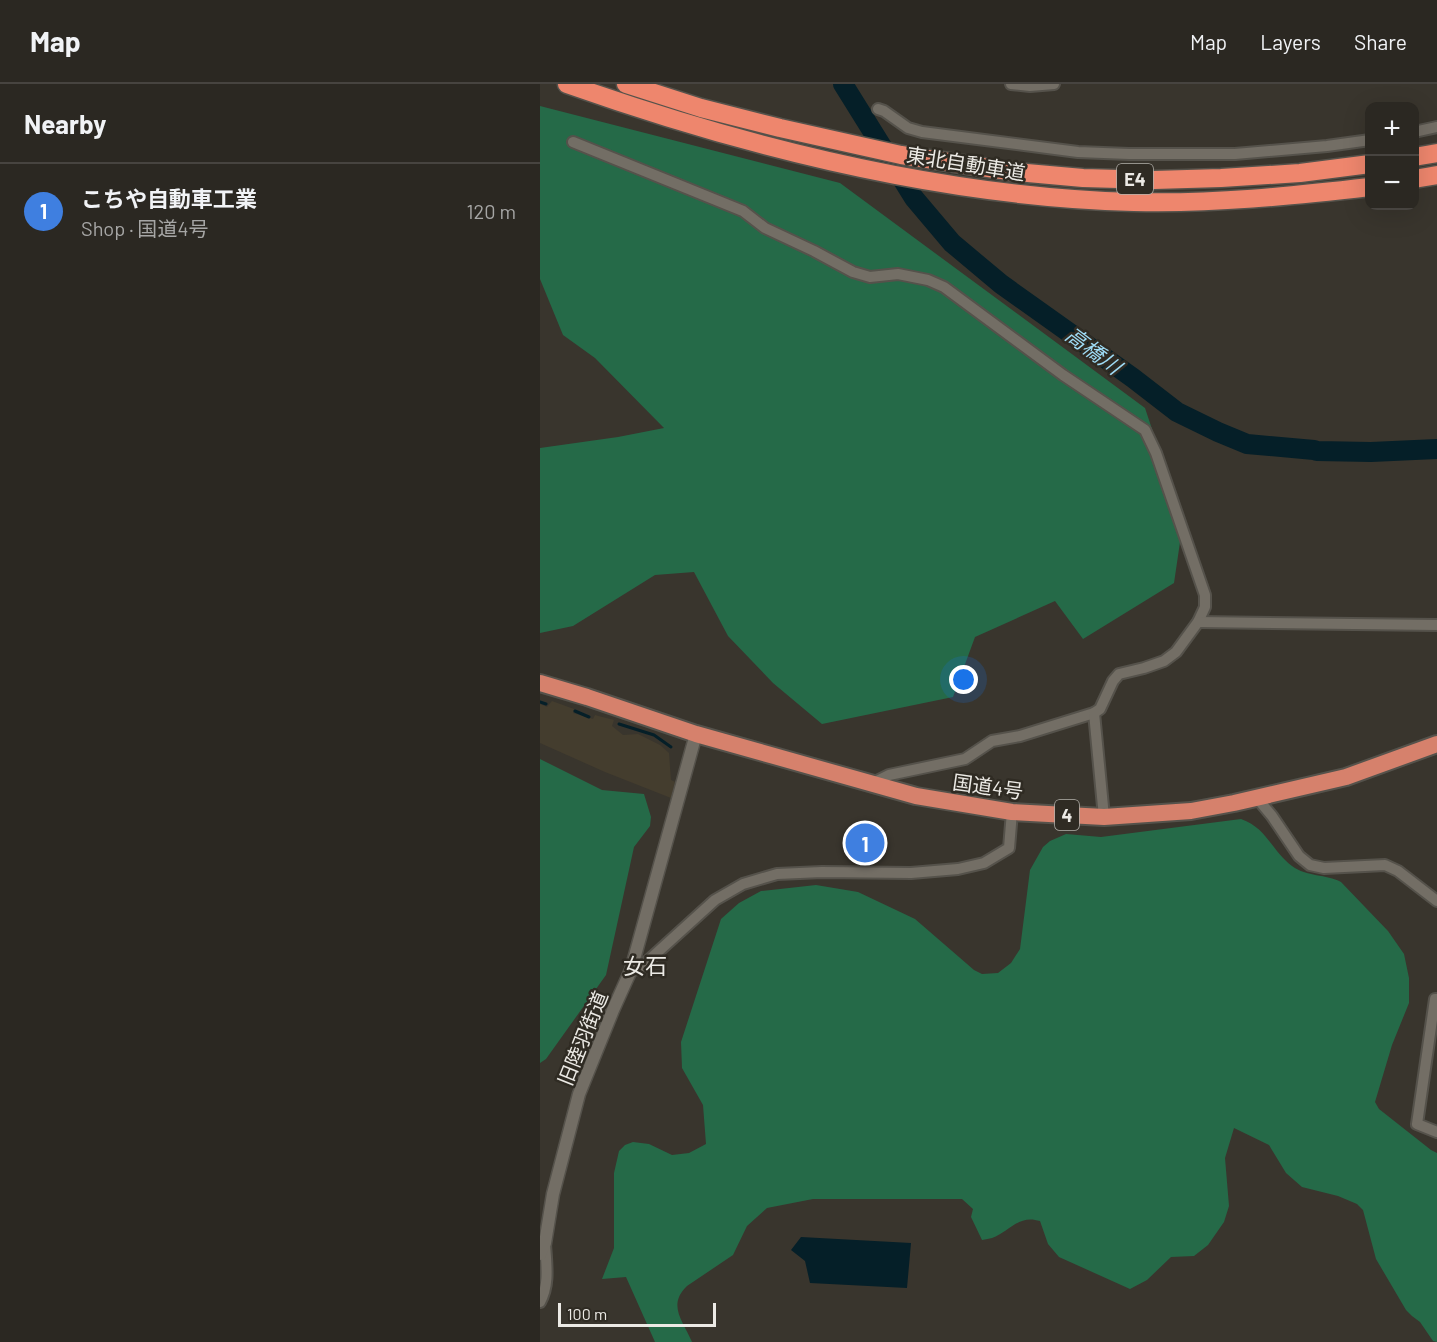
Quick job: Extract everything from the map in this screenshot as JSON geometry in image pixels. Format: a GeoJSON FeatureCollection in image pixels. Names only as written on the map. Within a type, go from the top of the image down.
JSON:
{"type":"FeatureCollection","features":[{"type":"Feature","properties":{"kind":"highway","name":"東北自動車道"},"geometry":{"type":"LineString","coordinates":[[567,84],[695,126],[777,148],[918,179],[989,190],[1058,198],[1135,202],[1222,201],[1314,194],[1365,187]]}},
{"type":"Feature","properties":{"kind":"highway","name":"東北自動車道"},"geometry":{"type":"LineString","coordinates":[[626,84],[701,108],[780,128],[901,155],[1015,171],[1083,178],[1154,180],[1300,173],[1365,165]]}},
{"type":"Feature","properties":{"kind":"highway"},"geometry":{"type":"LineString","coordinates":[[1419,156],[1437,153]]}},
{"type":"Feature","properties":{"kind":"highway"},"geometry":{"type":"LineString","coordinates":[[1419,178],[1437,175]]}},
{"type":"Feature","properties":{"kind":"highway","name":"国道4号"},"geometry":{"type":"LineString","coordinates":[[540,683],[696,734],[916,796],[1012,812],[1104,817],[1191,811],[1346,777],[1437,744]]}},
{"type":"Feature","properties":{"kind":"street"},"geometry":{"type":"LineString","coordinates":[[1011,84],[1030,86],[1054,84]]}},
{"type":"Feature","properties":{"kind":"street"},"geometry":{"type":"LineString","coordinates":[[878,109],[908,128],[922,132],[1078,152],[1235,154],[1365,141]]}},
{"type":"Feature","properties":{"kind":"street"},"geometry":{"type":"LineString","coordinates":[[1419,131],[1437,128]]}},
{"type":"Feature","properties":{"kind":"street"},"geometry":{"type":"LineString","coordinates":[[573,142],[743,211],[765,228],[853,272],[870,277],[898,274],[928,280],[944,287],[1063,375],[1145,430],[1156,453],[1205,595],[1205,608],[1198,622],[1176,652],[1164,661],[1119,674],[1113,681],[1100,709],[1094,713],[1020,736],[993,741],[965,759],[889,775],[873,783]]}},
{"type":"Feature","properties":{"kind":"street"},"geometry":{"type":"LineString","coordinates":[[1198,622],[1437,625]]}},
{"type":"Feature","properties":{"kind":"street"},"geometry":{"type":"LineString","coordinates":[[1094,713],[1104,817]]}},
{"type":"Feature","properties":{"kind":"street","name":"旧陸羽街道"},"geometry":{"type":"LineString","coordinates":[[542,1249],[553,1194],[579,1094],[631,970],[696,734]]}},
{"type":"Feature","properties":{"kind":"street"},"geometry":{"type":"LineString","coordinates":[[1257,798],[1299,856],[1310,865],[1324,868],[1385,865],[1398,871],[1437,901]]}},
{"type":"Feature","properties":{"kind":"street"},"geometry":{"type":"LineString","coordinates":[[631,970],[639,969],[715,900],[743,884],[777,874],[911,873],[958,869],[984,863],[1009,848],[1012,812]]}},
{"type":"Feature","properties":{"kind":"street"},"geometry":{"type":"LineString","coordinates":[[1437,999],[1435,999],[1417,1124],[1437,1132]]}},
{"type":"Feature","properties":{"kind":"street"},"geometry":{"type":"LineString","coordinates":[[540,1302],[547,1277],[542,1249]]}},
{"type":"Feature","properties":{"kind":"shaded area"},"geometry":{"type":"Polygon","coordinates":[[[552,701],[574,709],[573,713],[593,719],[595,715],[614,720],[612,726],[623,735],[638,734],[660,745],[669,753],[671,780],[675,782],[671,798],[540,743],[540,704],[547,707],[552,701]]]}},
{"type":"Feature","properties":{"kind":"green space"},"geometry":{"type":"Polygon","coordinates":[[[540,106],[840,183],[1145,408],[1183,522],[1174,583],[1083,639],[1055,601],[975,637],[953,697],[822,724],[773,683],[728,636],[694,572],[655,575],[573,626],[540,633],[540,448],[664,428],[595,358],[563,335],[540,279],[540,106]]]}},
{"type":"Feature","properties":{"kind":"green space"},"geometry":{"type":"Polygon","coordinates":[[[540,759],[602,790],[644,794],[651,817],[650,826],[634,847],[606,975],[546,1059],[540,1063],[540,759]]]}},
{"type":"Feature","properties":{"kind":"green space"},"geometry":{"type":"Polygon","coordinates":[[[1241,819],[1257,828],[1285,860],[1298,870],[1341,882],[1388,931],[1404,954],[1409,978],[1409,1003],[1392,1045],[1375,1102],[1379,1109],[1437,1153],[1437,1342],[1433,1341],[1420,1322],[1406,1310],[1376,1259],[1363,1210],[1357,1204],[1338,1196],[1302,1187],[1286,1173],[1269,1145],[1234,1128],[1225,1158],[1229,1206],[1224,1222],[1208,1245],[1194,1256],[1171,1257],[1147,1280],[1130,1289],[1059,1257],[1048,1244],[1040,1221],[1026,1220],[998,1235],[982,1240],[971,1217],[973,1209],[962,1199],[813,1199],[767,1208],[747,1226],[733,1255],[687,1286],[681,1293],[677,1307],[692,1342],[655,1342],[626,1277],[602,1279],[614,1248],[614,1173],[619,1151],[625,1145],[633,1142],[649,1144],[672,1155],[689,1153],[706,1144],[703,1105],[682,1068],[681,1042],[721,919],[739,903],[761,891],[816,885],[858,892],[915,919],[974,970],[982,974],[998,973],[1011,963],[1020,949],[1030,870],[1043,847],[1050,841],[1066,834],[1101,837],[1241,819]]]}},
{"type":"Feature","properties":{"kind":"water"},"geometry":{"type":"Polygon","coordinates":[[[801,1237],[911,1243],[907,1288],[810,1283],[805,1261],[791,1250],[801,1237]]]}},
{"type":"Feature","properties":{"kind":"waterway","name":"高橋川"},"geometry":{"type":"LineString","coordinates":[[843,84],[914,198],[952,243],[1001,284],[1177,412],[1247,444],[1317,451],[1371,452],[1437,449]]}},
{"type":"Feature","properties":{"kind":"waterway"},"geometry":{"type":"LineString","coordinates":[[540,702],[546,704]]}},
{"type":"Feature","properties":{"kind":"waterway"},"geometry":{"type":"LineString","coordinates":[[575,711],[589,717]]}},
{"type":"Feature","properties":{"kind":"waterway"},"geometry":{"type":"LineString","coordinates":[[619,724],[654,735],[671,747]]}},
{"type":"Feature","properties":{"kind":"place","name":"こちや自動車工業"},"geometry":{"type":"Point","coordinates":[865,843]}},
{"type":"Feature","properties":{"kind":"district","name":"女石"},"geometry":{"type":"Point","coordinates":[645,965]}}]}
